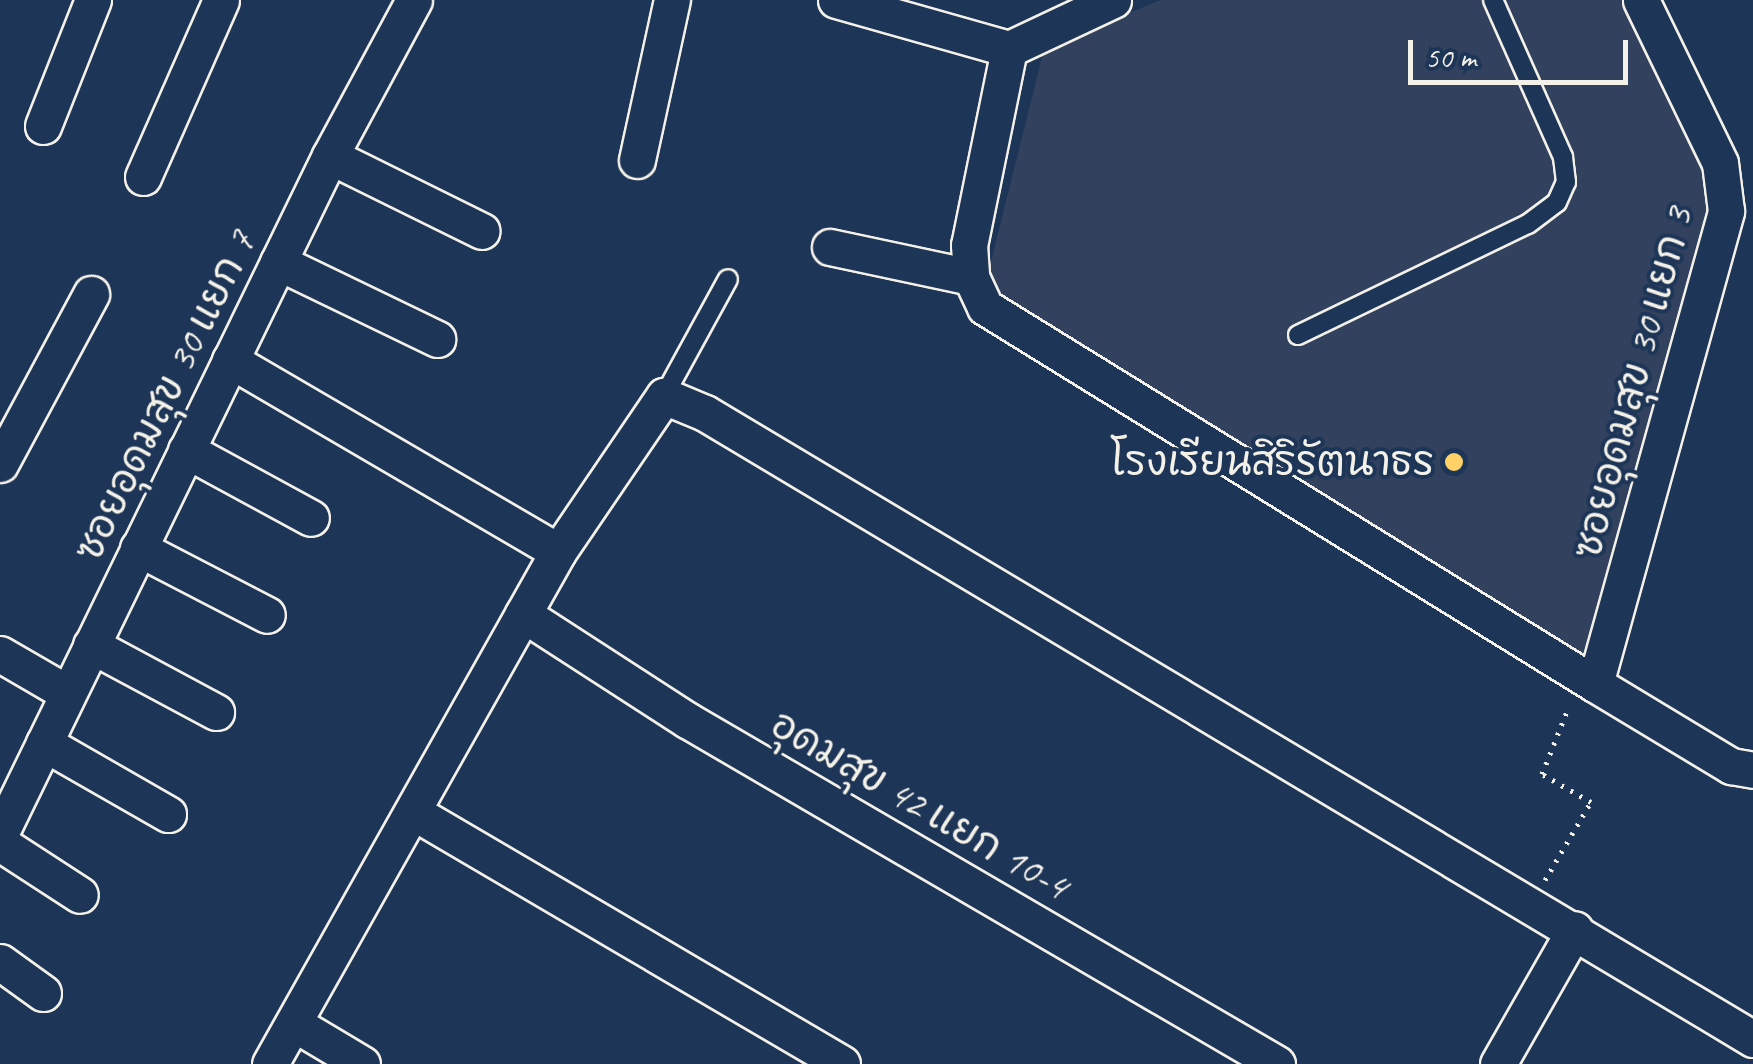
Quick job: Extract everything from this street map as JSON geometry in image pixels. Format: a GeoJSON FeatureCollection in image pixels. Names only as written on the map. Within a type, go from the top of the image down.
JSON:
{"type":"FeatureCollection","features":[{"type":"Feature","properties":{"kind":"street"},"geometry":{"type":"LineString","coordinates":[[43,126],[93,0]]}},
{"type":"Feature","properties":{"kind":"street"},"geometry":{"type":"LineString","coordinates":[[143,177],[222,0]]}},
{"type":"Feature","properties":{"kind":"street","name":"ซอยอุดมสุข 30 แยก 7"},"geometry":{"type":"LineString","coordinates":[[0,834],[330,156],[414,0]]}},
{"type":"Feature","properties":{"kind":"street"},"geometry":{"type":"LineString","coordinates":[[637,160],[672,0]]}},
{"type":"Feature","properties":{"kind":"street"},"geometry":{"type":"LineString","coordinates":[[836,0],[1009,49],[1113,0]]}},
{"type":"Feature","properties":{"kind":"street","name":"ซอยอุดมสุข 30 แยก 3"},"geometry":{"type":"LineString","coordinates":[[1588,680],[1726,211],[1720,163],[1641,0]]}},
{"type":"Feature","properties":{"kind":"street"},"geometry":{"type":"LineString","coordinates":[[1009,49],[974,213],[971,277],[985,306],[1020,334],[1730,766],[1753,770]]}},
{"type":"Feature","properties":{"kind":"street"},"geometry":{"type":"LineString","coordinates":[[330,156],[482,232]]}},
{"type":"Feature","properties":{"kind":"street"},"geometry":{"type":"LineString","coordinates":[[830,247],[971,277]]}},
{"type":"Feature","properties":{"kind":"street"},"geometry":{"type":"LineString","coordinates":[[278,262],[437,339]]}},
{"type":"Feature","properties":{"kind":"street"},"geometry":{"type":"LineString","coordinates":[[0,464],[91,294]]}},
{"type":"Feature","properties":{"kind":"street"},"geometry":{"type":"LineString","coordinates":[[230,360],[558,552]]}},
{"type":"Feature","properties":{"kind":"street"},"geometry":{"type":"LineString","coordinates":[[270,1064],[415,813],[558,552],[664,396],[705,413],[1532,902],[1753,1039]]}},
{"type":"Feature","properties":{"kind":"street"},"geometry":{"type":"LineString","coordinates":[[186,450],[311,518]]}},
{"type":"Feature","properties":{"kind":"street"},"geometry":{"type":"LineString","coordinates":[[138,548],[267,616]]}},
{"type":"Feature","properties":{"kind":"street","name":"อุดมสุข 42 แยก 10-4"},"geometry":{"type":"LineString","coordinates":[[523,614],[687,720],[1277,1064]]}},
{"type":"Feature","properties":{"kind":"street"},"geometry":{"type":"LineString","coordinates":[[91,645],[216,712]]}},
{"type":"Feature","properties":{"kind":"street"},"geometry":{"type":"LineString","coordinates":[[0,654],[68,693]]}},
{"type":"Feature","properties":{"kind":"street"},"geometry":{"type":"LineString","coordinates":[[44,744],[168,814]]}},
{"type":"Feature","properties":{"kind":"street"},"geometry":{"type":"LineString","coordinates":[[415,813],[842,1064]]}},
{"type":"Feature","properties":{"kind":"street"},"geometry":{"type":"LineString","coordinates":[[0,843],[80,894]]}},
{"type":"Feature","properties":{"kind":"street"},"geometry":{"type":"LineString","coordinates":[[1498,1064],[1575,929]]}},
{"type":"Feature","properties":{"kind":"street"},"geometry":{"type":"LineString","coordinates":[[0,962],[43,992]]}},
{"type":"Feature","properties":{"kind":"street"},"geometry":{"type":"LineString","coordinates":[[295,1024],[362,1064]]}},
{"type":"Feature","properties":{"kind":"lane"},"geometry":{"type":"LineString","coordinates":[[1298,334],[1528,224],[1557,202],[1566,182],[1562,158],[1493,0]]}},
{"type":"Feature","properties":{"kind":"lane"},"geometry":{"type":"LineString","coordinates":[[664,396],[728,278]]}},
{"type":"Feature","properties":{"kind":"path"},"geometry":{"type":"LineString","coordinates":[[1532,902],[1590,802],[1542,774],[1588,680]]}},
{"type":"Feature","properties":{"kind":"shaded area","name":"โรงเรียนสิริรัตนาธร"},"geometry":{"type":"Polygon","coordinates":[[[1160,0],[1625,0],[1716,189],[1588,654],[1573,657],[985,285],[1044,49],[1160,0]]]}},
{"type":"Feature","properties":{"kind":"place","name":"โรงเรียนสิริรัตนาธร"},"geometry":{"type":"Point","coordinates":[1454,462]}}]}
